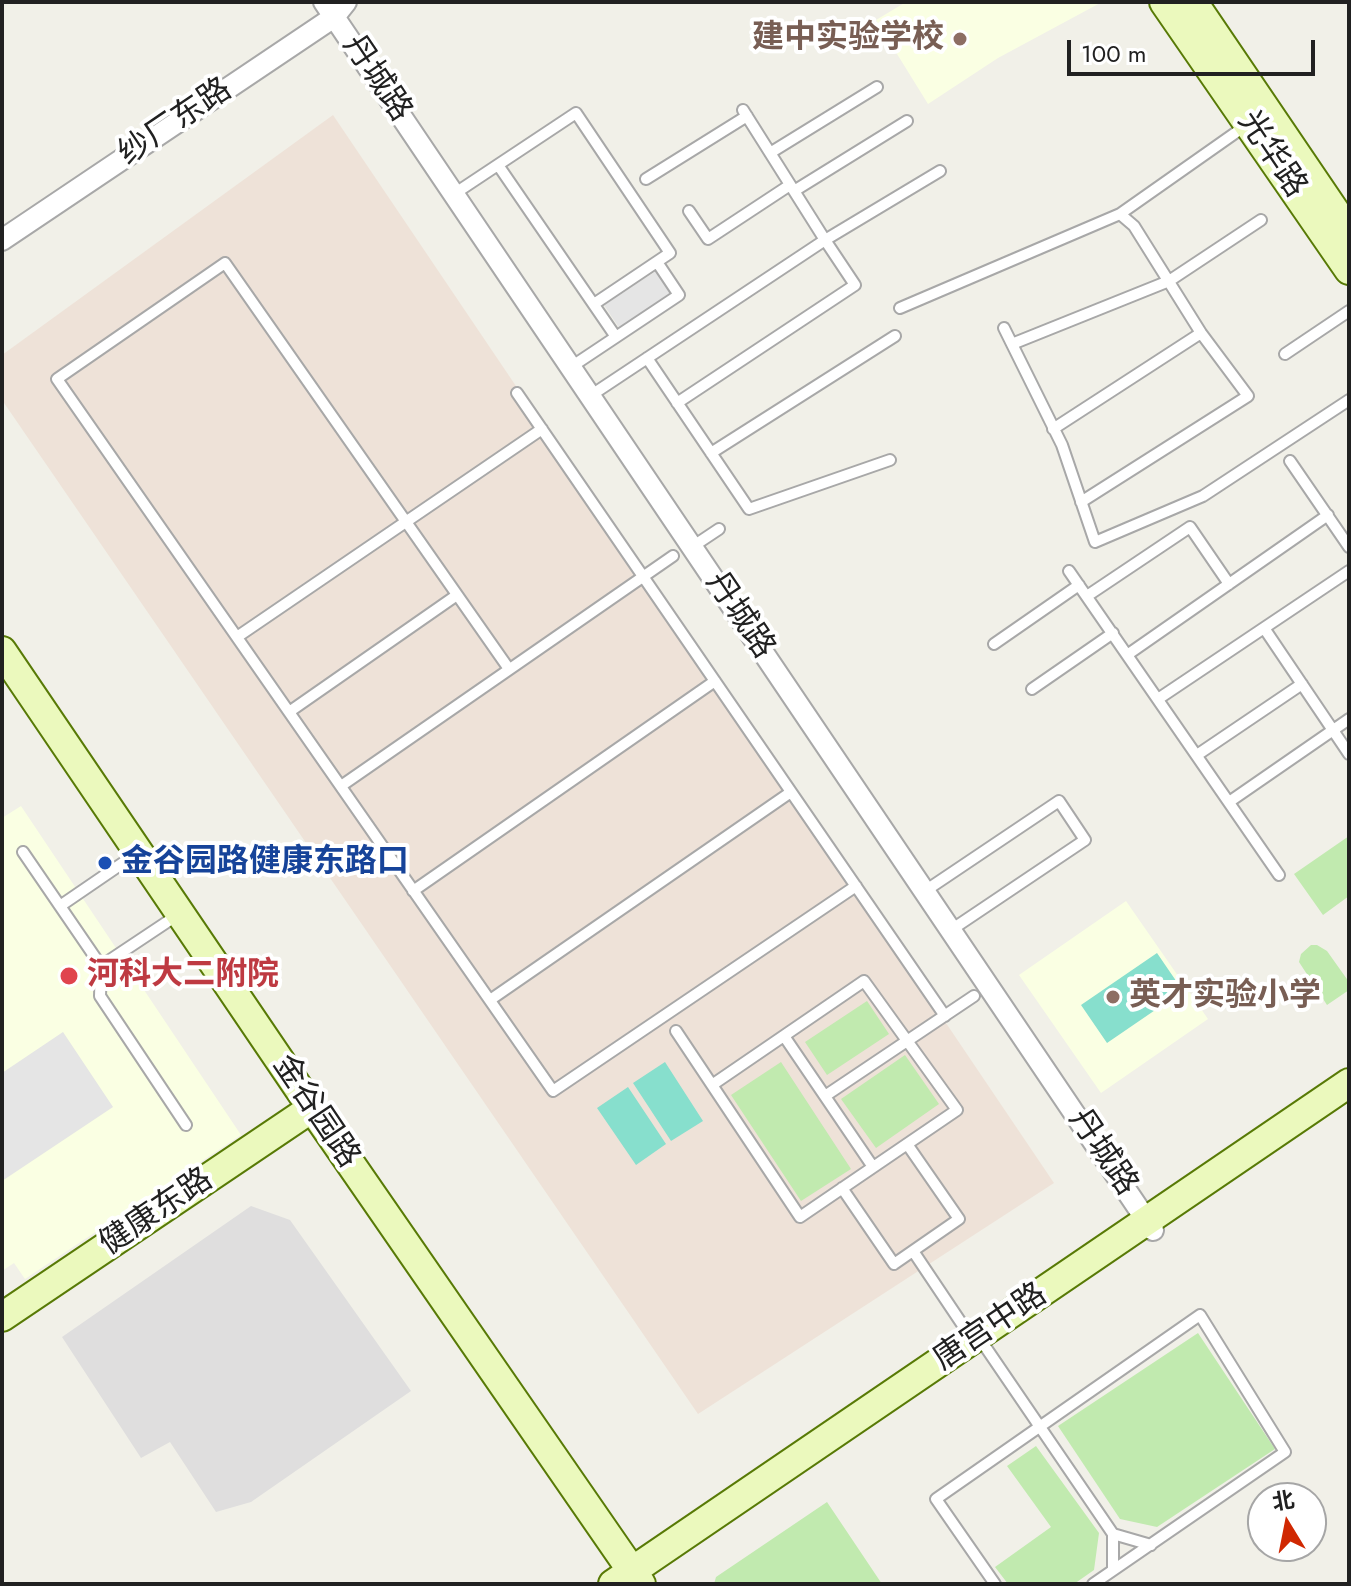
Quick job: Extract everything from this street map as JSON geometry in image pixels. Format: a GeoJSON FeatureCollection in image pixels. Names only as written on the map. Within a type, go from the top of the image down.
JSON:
{"type":"FeatureCollection","features":[{"type":"Feature","properties":{"kind":"main road","name":"光华路"},"geometry":{"type":"LineString","coordinates":[[1184,5],[1258,118],[1349,270]]}},
{"type":"Feature","properties":{"kind":"main road","name":"光华路"},"geometry":{"type":"LineString","coordinates":[[1258,118],[1349,232]]}},
{"type":"Feature","properties":{"kind":"main road","name":"金谷园路"},"geometry":{"type":"LineString","coordinates":[[2,651],[175,917],[629,1581]]}},
{"type":"Feature","properties":{"kind":"main road","name":"金谷园路"},"geometry":{"type":"LineString","coordinates":[[2,674],[134,856]]}},
{"type":"Feature","properties":{"kind":"main road","name":"唐宫中路"},"geometry":{"type":"LineString","coordinates":[[1150,1226],[1349,1083]]}},
{"type":"Feature","properties":{"kind":"main road","name":"唐宫中路"},"geometry":{"type":"LineString","coordinates":[[629,1581],[979,1341],[1349,1095]]}},
{"type":"Feature","properties":{"kind":"main road","name":"健康东路"},"geometry":{"type":"LineString","coordinates":[[2,1317],[308,1111]]}},
{"type":"Feature","properties":{"kind":"street","name":"丹城路"},"geometry":{"type":"LineString","coordinates":[[335,7],[454,194],[1150,1226]]}},
{"type":"Feature","properties":{"kind":"street","name":"纱厂东路"},"geometry":{"type":"LineString","coordinates":[[2,240],[335,7]]}},
{"type":"Feature","properties":{"kind":"lane"},"geometry":{"type":"LineString","coordinates":[[770,153],[877,87]]}},
{"type":"Feature","properties":{"kind":"lane"},"geometry":{"type":"LineString","coordinates":[[454,194],[576,113],[670,253],[594,304]]}},
{"type":"Feature","properties":{"kind":"lane"},"geometry":{"type":"LineString","coordinates":[[646,179],[745,113],[855,285],[677,403]]}},
{"type":"Feature","properties":{"kind":"lane"},"geometry":{"type":"LineString","coordinates":[[900,308],[1120,214],[1258,118]]}},
{"type":"Feature","properties":{"kind":"lane"},"geometry":{"type":"LineString","coordinates":[[689,211],[708,239],[907,121]]}},
{"type":"Feature","properties":{"kind":"lane"},"geometry":{"type":"LineString","coordinates":[[498,165],[616,337]]}},
{"type":"Feature","properties":{"kind":"lane"},"geometry":{"type":"LineString","coordinates":[[590,396],[825,240],[940,171]]}},
{"type":"Feature","properties":{"kind":"lane"},"geometry":{"type":"LineString","coordinates":[[1081,502],[1248,396],[1201,333],[1134,226],[1120,214]]}},
{"type":"Feature","properties":{"kind":"lane"},"geometry":{"type":"LineString","coordinates":[[1012,344],[1169,281],[1261,220]]}},
{"type":"Feature","properties":{"kind":"lane"},"geometry":{"type":"LineString","coordinates":[[571,367],[679,295],[657,262]]}},
{"type":"Feature","properties":{"kind":"lane"},"geometry":{"type":"LineString","coordinates":[[509,669],[225,263],[57,379],[553,1091],[856,886]]}},
{"type":"Feature","properties":{"kind":"lane"},"geometry":{"type":"LineString","coordinates":[[1285,354],[1349,311]]}},
{"type":"Feature","properties":{"kind":"lane"},"geometry":{"type":"LineString","coordinates":[[1004,328],[1053,429],[1095,542],[1203,496],[1349,400]]}},
{"type":"Feature","properties":{"kind":"lane"},"geometry":{"type":"LineString","coordinates":[[1053,429],[1201,333]]}},
{"type":"Feature","properties":{"kind":"lane"},"geometry":{"type":"LineString","coordinates":[[711,453],[895,336]]}},
{"type":"Feature","properties":{"kind":"lane"},"geometry":{"type":"LineString","coordinates":[[647,358],[747,511],[890,460]]}},
{"type":"Feature","properties":{"kind":"lane"},"geometry":{"type":"LineString","coordinates":[[517,393],[945,1016]]}},
{"type":"Feature","properties":{"kind":"lane"},"geometry":{"type":"LineString","coordinates":[[237,637],[542,429]]}},
{"type":"Feature","properties":{"kind":"lane"},"geometry":{"type":"LineString","coordinates":[[1290,461],[1349,547]]}},
{"type":"Feature","properties":{"kind":"lane"},"geometry":{"type":"LineString","coordinates":[[1127,655],[1328,515]]}},
{"type":"Feature","properties":{"kind":"lane"},"geometry":{"type":"LineString","coordinates":[[1087,596],[1190,527],[1229,584]]}},
{"type":"Feature","properties":{"kind":"lane"},"geometry":{"type":"LineString","coordinates":[[692,547],[719,529]]}},
{"type":"Feature","properties":{"kind":"lane"},"geometry":{"type":"LineString","coordinates":[[341,786],[673,556]]}},
{"type":"Feature","properties":{"kind":"lane"},"geometry":{"type":"LineString","coordinates":[[1069,571],[1279,875]]}},
{"type":"Feature","properties":{"kind":"lane"},"geometry":{"type":"LineString","coordinates":[[1158,699],[1349,571]]}},
{"type":"Feature","properties":{"kind":"lane"},"geometry":{"type":"LineString","coordinates":[[994,644],[1079,585]]}},
{"type":"Feature","properties":{"kind":"lane"},"geometry":{"type":"LineString","coordinates":[[289,712],[457,595]]}},
{"type":"Feature","properties":{"kind":"lane"},"geometry":{"type":"LineString","coordinates":[[1264,628],[1349,754]]}},
{"type":"Feature","properties":{"kind":"lane"},"geometry":{"type":"LineString","coordinates":[[1032,689],[1113,633]]}},
{"type":"Feature","properties":{"kind":"lane"},"geometry":{"type":"LineString","coordinates":[[413,891],[715,681]]}},
{"type":"Feature","properties":{"kind":"lane"},"geometry":{"type":"LineString","coordinates":[[1197,755],[1302,684]]}},
{"type":"Feature","properties":{"kind":"lane"},"geometry":{"type":"LineString","coordinates":[[1229,802],[1349,719]]}},
{"type":"Feature","properties":{"kind":"lane"},"geometry":{"type":"LineString","coordinates":[[490,1000],[791,792]]}},
{"type":"Feature","properties":{"kind":"lane"},"geometry":{"type":"LineString","coordinates":[[925,891],[1059,801],[1085,840],[951,930]]}},
{"type":"Feature","properties":{"kind":"lane"},"geometry":{"type":"LineString","coordinates":[[23,852],[101,966],[100,996],[186,1125]]}},
{"type":"Feature","properties":{"kind":"lane"},"geometry":{"type":"LineString","coordinates":[[60,906],[134,856]]}},
{"type":"Feature","properties":{"kind":"lane"},"geometry":{"type":"LineString","coordinates":[[101,966],[175,917]]}},
{"type":"Feature","properties":{"kind":"lane"},"geometry":{"type":"LineString","coordinates":[[676,1031],[712,1085],[800,1217],[957,1110],[864,981],[712,1085]]}},
{"type":"Feature","properties":{"kind":"lane"},"geometry":{"type":"LineString","coordinates":[[825,1096],[974,996]]}},
{"type":"Feature","properties":{"kind":"lane"},"geometry":{"type":"LineString","coordinates":[[784,1036],[873,1167]]}},
{"type":"Feature","properties":{"kind":"lane"},"geometry":{"type":"LineString","coordinates":[[842,1188],[894,1264],[959,1219],[907,1144]]}},
{"type":"Feature","properties":{"kind":"lane"},"geometry":{"type":"LineString","coordinates":[[913,1251],[1113,1534],[1113,1570]]}},
{"type":"Feature","properties":{"kind":"lane"},"geometry":{"type":"LineString","coordinates":[[995,1584],[936,1499],[1200,1315],[1285,1452],[1093,1584]]}},
{"type":"Feature","properties":{"kind":"lane"},"geometry":{"type":"LineString","coordinates":[[1113,1534],[1151,1545]]}},
{"type":"Feature","properties":{"kind":"shaded area","name":"建中实验学校"},"geometry":{"type":"Polygon","coordinates":[[[906,2],[1102,2],[998,58],[928,104],[876,20],[906,2]]]}},
{"type":"Feature","properties":{"kind":"shaded area"},"geometry":{"type":"Polygon","coordinates":[[[333,115],[1054,1183],[698,1414],[2,400],[2,355],[333,115]]]}},
{"type":"Feature","properties":{"kind":"shaded area"},"geometry":{"type":"Polygon","coordinates":[[[656,271],[671,294],[620,329],[604,305],[656,271]]]}},
{"type":"Feature","properties":{"kind":"shaded area","name":"河科大二附院"},"geometry":{"type":"Polygon","coordinates":[[[21,806],[241,1135],[25,1279],[14,1263],[2,1271],[2,818],[21,806]]]}},
{"type":"Feature","properties":{"kind":"shaded area","name":"英才实验小学"},"geometry":{"type":"Polygon","coordinates":[[[1126,901],[1208,1019],[1101,1093],[1019,975],[1126,901]]]}},
{"type":"Feature","properties":{"kind":"shaded area"},"geometry":{"type":"Polygon","coordinates":[[[1157,953],[1183,991],[1107,1043],[1081,1005],[1157,953]]]}},
{"type":"Feature","properties":{"kind":"shaded area"},"geometry":{"type":"Polygon","coordinates":[[[63,1032],[113,1107],[2,1181],[2,1073],[63,1032]]]}},
{"type":"Feature","properties":{"kind":"shaded area"},"geometry":{"type":"Polygon","coordinates":[[[665,1062],[703,1121],[671,1141],[633,1083],[665,1062]]]}},
{"type":"Feature","properties":{"kind":"shaded area"},"geometry":{"type":"Polygon","coordinates":[[[628,1087],[666,1144],[636,1165],[597,1108],[628,1087]]]}},
{"type":"Feature","properties":{"kind":"shaded area"},"geometry":{"type":"Polygon","coordinates":[[[251,1206],[290,1220],[411,1391],[251,1502],[216,1512],[170,1442],[141,1458],[62,1337],[251,1206]]]}},
{"type":"Feature","properties":{"kind":"green space"},"geometry":{"type":"Polygon","coordinates":[[[1349,836],[1349,896],[1323,915],[1294,874],[1349,836]]]}},
{"type":"Feature","properties":{"kind":"green space"},"geometry":{"type":"Polygon","coordinates":[[[1311,945],[1327,951],[1349,982],[1349,990],[1327,1005],[1299,962],[1301,954],[1311,945]]]}},
{"type":"Feature","properties":{"kind":"green space"},"geometry":{"type":"Polygon","coordinates":[[[867,1001],[889,1034],[827,1075],[805,1042],[867,1001]]]}},
{"type":"Feature","properties":{"kind":"green space"},"geometry":{"type":"Polygon","coordinates":[[[905,1055],[939,1104],[876,1148],[841,1099],[905,1055]]]}},
{"type":"Feature","properties":{"kind":"green space"},"geometry":{"type":"Polygon","coordinates":[[[781,1062],[851,1169],[801,1201],[731,1095],[781,1062]]]}},
{"type":"Feature","properties":{"kind":"green space"},"geometry":{"type":"Polygon","coordinates":[[[1198,1333],[1275,1449],[1157,1527],[1120,1519],[1058,1426],[1198,1333]]]}},
{"type":"Feature","properties":{"kind":"green space"},"geometry":{"type":"Polygon","coordinates":[[[1036,1446],[1099,1533],[1094,1570],[1074,1584],[1008,1584],[995,1567],[1051,1527],[1007,1466],[1036,1446]]]}},
{"type":"Feature","properties":{"kind":"green space"},"geometry":{"type":"Polygon","coordinates":[[[827,1502],[882,1584],[714,1584],[716,1577],[827,1502]]]}},
{"type":"Feature","properties":{"kind":"place","name":"建中实验学校"},"geometry":{"type":"Point","coordinates":[960,39]}},
{"type":"Feature","properties":{"kind":"place","name":"金谷园路健康东路口"},"geometry":{"type":"Point","coordinates":[105,863]}},
{"type":"Feature","properties":{"kind":"place","name":"河科大二附院"},"geometry":{"type":"Point","coordinates":[69,976]}},
{"type":"Feature","properties":{"kind":"place","name":"英才实验小学"},"geometry":{"type":"Point","coordinates":[1113,997]}}]}
